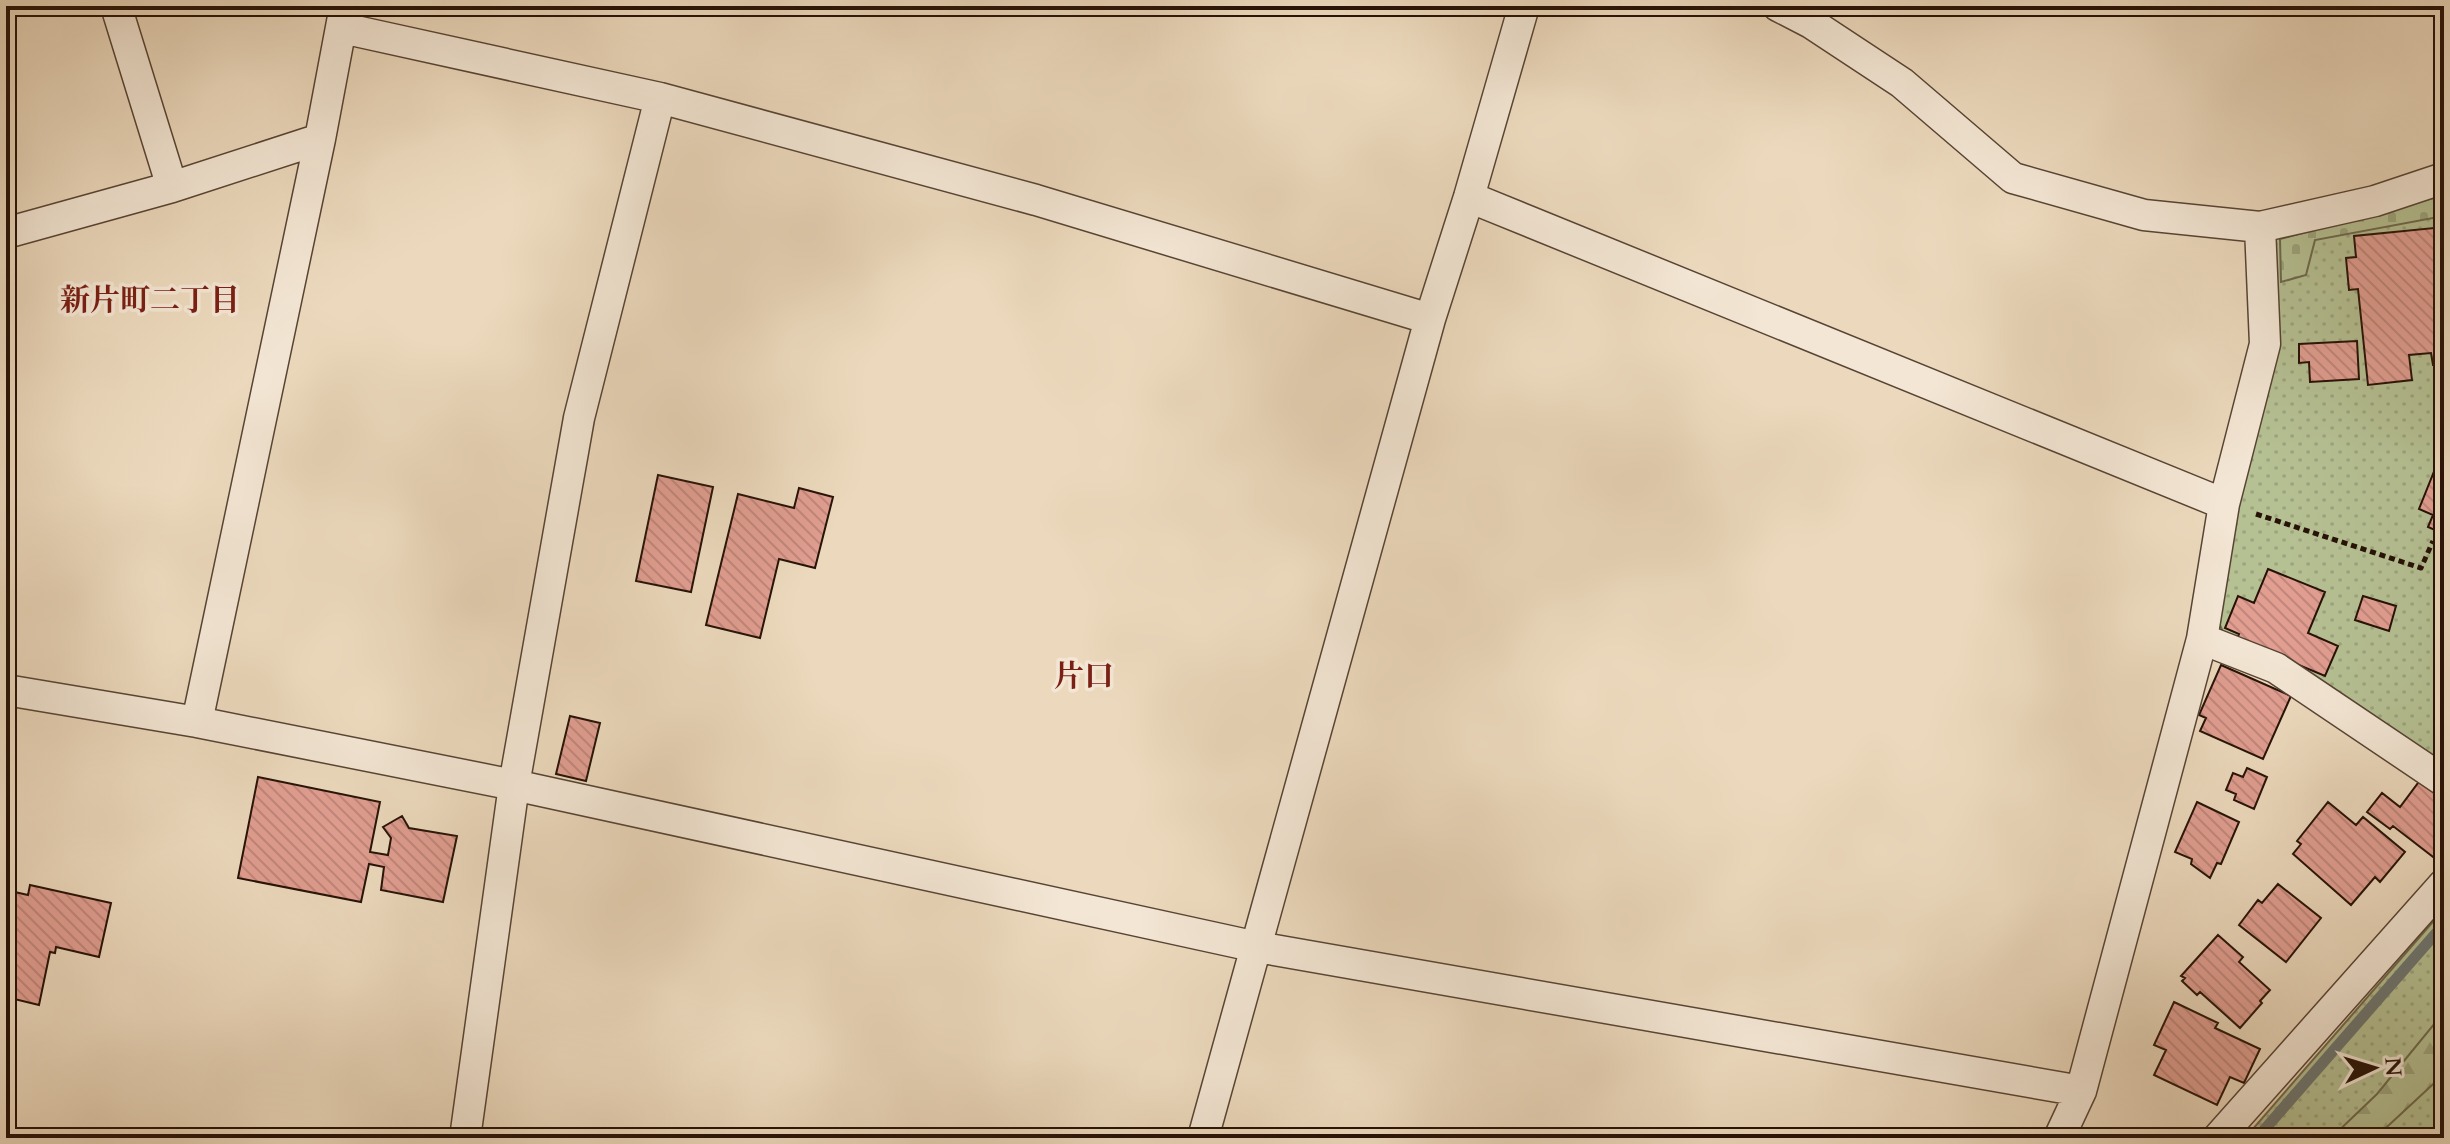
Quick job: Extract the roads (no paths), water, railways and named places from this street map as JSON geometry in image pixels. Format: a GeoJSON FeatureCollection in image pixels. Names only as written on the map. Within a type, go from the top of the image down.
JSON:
{"type":"FeatureCollection","features":[{"type":"Feature","properties":{"kind":"street"},"geometry":{"type":"LineString","coordinates":[[116,6],[172,187]]}},
{"type":"Feature","properties":{"kind":"street"},"geometry":{"type":"LineString","coordinates":[[1203,1138],[1430,319],[1524,6]]}},
{"type":"Feature","properties":{"kind":"street"},"geometry":{"type":"LineString","coordinates":[[1778,6],[1811,23],[1902,83],[2013,178],[2144,215],[2260,227],[2375,201],[2444,178]]}},
{"type":"Feature","properties":{"kind":"street"},"geometry":{"type":"LineString","coordinates":[[197,722],[344,17],[660,98],[1036,200],[1430,319]]}},
{"type":"Feature","properties":{"kind":"street"},"geometry":{"type":"LineString","coordinates":[[465,1138],[514,785],[579,418],[660,98]]}},
{"type":"Feature","properties":{"kind":"street"},"geometry":{"type":"LineString","coordinates":[[6,233],[172,187],[320,139]]}},
{"type":"Feature","properties":{"kind":"street"},"geometry":{"type":"LineString","coordinates":[[1469,197],[2224,504]]}},
{"type":"Feature","properties":{"kind":"street"},"geometry":{"type":"LineString","coordinates":[[2059,1138],[2081,1091],[2202,639],[2224,504],[2265,344],[2260,227]]}},
{"type":"Feature","properties":{"kind":"street"},"geometry":{"type":"LineString","coordinates":[[2202,639],[2276,668],[2444,781]]}},
{"type":"Feature","properties":{"kind":"street"},"geometry":{"type":"LineString","coordinates":[[6,690],[197,722],[514,785],[1257,947],[2081,1091]]}},
{"type":"Feature","properties":{"kind":"street"},"geometry":{"type":"LineString","coordinates":[[2218,1138],[2444,884]]}},
{"type":"Feature","properties":{"kind":"waterway"},"geometry":{"type":"LineString","coordinates":[[2257,1138],[2444,924]]}},
{"type":"Feature","properties":{"kind":"district","name":"新片町二丁目"},"geometry":{"type":"Point","coordinates":[150,300]}},
{"type":"Feature","properties":{"kind":"district","name":"片口"},"geometry":{"type":"Point","coordinates":[1084,676]}}]}
